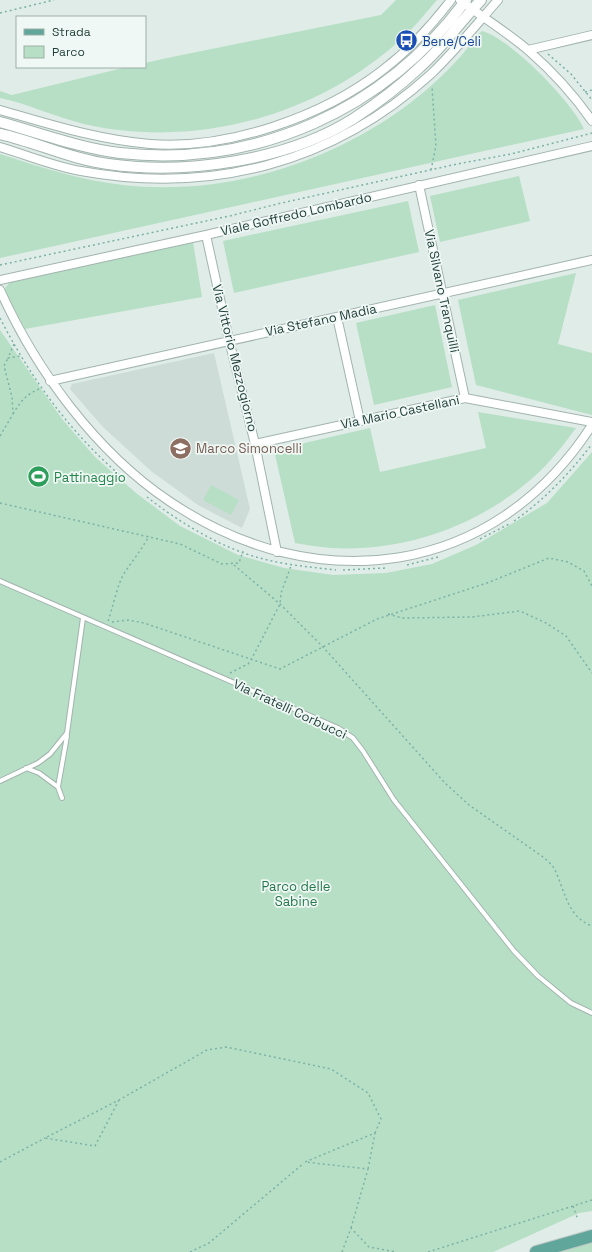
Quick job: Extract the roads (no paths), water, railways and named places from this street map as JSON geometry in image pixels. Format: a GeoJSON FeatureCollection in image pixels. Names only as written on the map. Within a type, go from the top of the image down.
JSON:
{"type":"FeatureCollection","features":[{"type":"Feature","properties":{"kind":"main road"},"geometry":{"type":"LineString","coordinates":[[536,1252],[592,1236]]}},
{"type":"Feature","properties":{"kind":"street"},"geometry":{"type":"LineString","coordinates":[[0,110],[90,136],[151,144],[180,144],[227,138],[283,124],[342,97],[370,80],[419,38],[451,0]]}},
{"type":"Feature","properties":{"kind":"street"},"geometry":{"type":"LineString","coordinates":[[0,134],[67,155],[99,162],[172,168],[218,164],[249,158],[289,147],[353,119],[410,76],[430,58],[481,0]]}},
{"type":"Feature","properties":{"kind":"street"},"geometry":{"type":"LineString","coordinates":[[0,147],[80,170],[110,176],[154,179],[195,178],[236,173],[306,154],[359,128],[388,108],[430,75],[498,0]]}},
{"type":"Feature","properties":{"kind":"street"},"geometry":{"type":"LineString","coordinates":[[0,122],[70,143],[121,153],[166,155],[222,151],[250,146],[298,131],[366,96],[395,74],[422,49],[463,1],[528,50],[563,83],[592,121]]}},
{"type":"Feature","properties":{"kind":"street"},"geometry":{"type":"LineString","coordinates":[[528,50],[592,35]]}},
{"type":"Feature","properties":{"kind":"street"},"geometry":{"type":"LineString","coordinates":[[366,96],[370,80]]}},
{"type":"Feature","properties":{"kind":"street"},"geometry":{"type":"LineString","coordinates":[[375,102],[388,108]]}},
{"type":"Feature","properties":{"kind":"street"},"geometry":{"type":"LineString","coordinates":[[90,136],[99,149]]}},
{"type":"Feature","properties":{"kind":"street","name":"Viale Goffredo Lombardo"},"geometry":{"type":"LineString","coordinates":[[0,280],[206,235],[592,146]]}},
{"type":"Feature","properties":{"kind":"street"},"geometry":{"type":"LineString","coordinates":[[80,170],[99,162]]}},
{"type":"Feature","properties":{"kind":"street","name":"Via Silvano Tranquilli"},"geometry":{"type":"LineString","coordinates":[[419,185],[444,293],[465,398]]}},
{"type":"Feature","properties":{"kind":"street","name":"Via Vittorio Mezzogiorno"},"geometry":{"type":"LineString","coordinates":[[206,235],[229,340],[256,444],[277,552]]}},
{"type":"Feature","properties":{"kind":"street","name":"Via Stefano Madia"},"geometry":{"type":"LineString","coordinates":[[50,381],[592,260]]}},
{"type":"Feature","properties":{"kind":"street"},"geometry":{"type":"LineString","coordinates":[[0,290],[17,326],[50,381],[98,438],[136,475],[184,511],[246,541],[277,552],[325,560],[371,561],[410,556],[456,542],[495,521],[528,498],[560,468],[592,425]]}},
{"type":"Feature","properties":{"kind":"street"},"geometry":{"type":"LineString","coordinates":[[337,317],[360,421]]}},
{"type":"Feature","properties":{"kind":"street","name":"Via Mario Castellani"},"geometry":{"type":"LineString","coordinates":[[256,444],[465,398],[592,422]]}},
{"type":"Feature","properties":{"kind":"lane","name":"Via Fratelli Corbucci"},"geometry":{"type":"LineString","coordinates":[[0,581],[338,728],[353,738],[394,800],[514,951],[538,976],[571,1003],[592,1013]]}},
{"type":"Feature","properties":{"kind":"lane"},"geometry":{"type":"LineString","coordinates":[[58,788],[83,618]]}},
{"type":"Feature","properties":{"kind":"lane"},"geometry":{"type":"LineString","coordinates":[[0,781],[50,754],[67,733]]}},
{"type":"Feature","properties":{"kind":"lane"},"geometry":{"type":"LineString","coordinates":[[26,768],[39,773],[58,788],[62,798]]}},
{"type":"Feature","properties":{"kind":"place","name":"Bene/Celi"},"geometry":{"type":"Point","coordinates":[406,41]}},
{"type":"Feature","properties":{"kind":"place","name":"Marco Simoncelli"},"geometry":{"type":"Point","coordinates":[181,448]}},
{"type":"Feature","properties":{"kind":"place","name":"Pattinaggio"},"geometry":{"type":"Point","coordinates":[39,477]}},
{"type":"Feature","properties":{"kind":"park label","name":"Parco delle Sabine"},"geometry":{"type":"Point","coordinates":[296,894]}}]}
